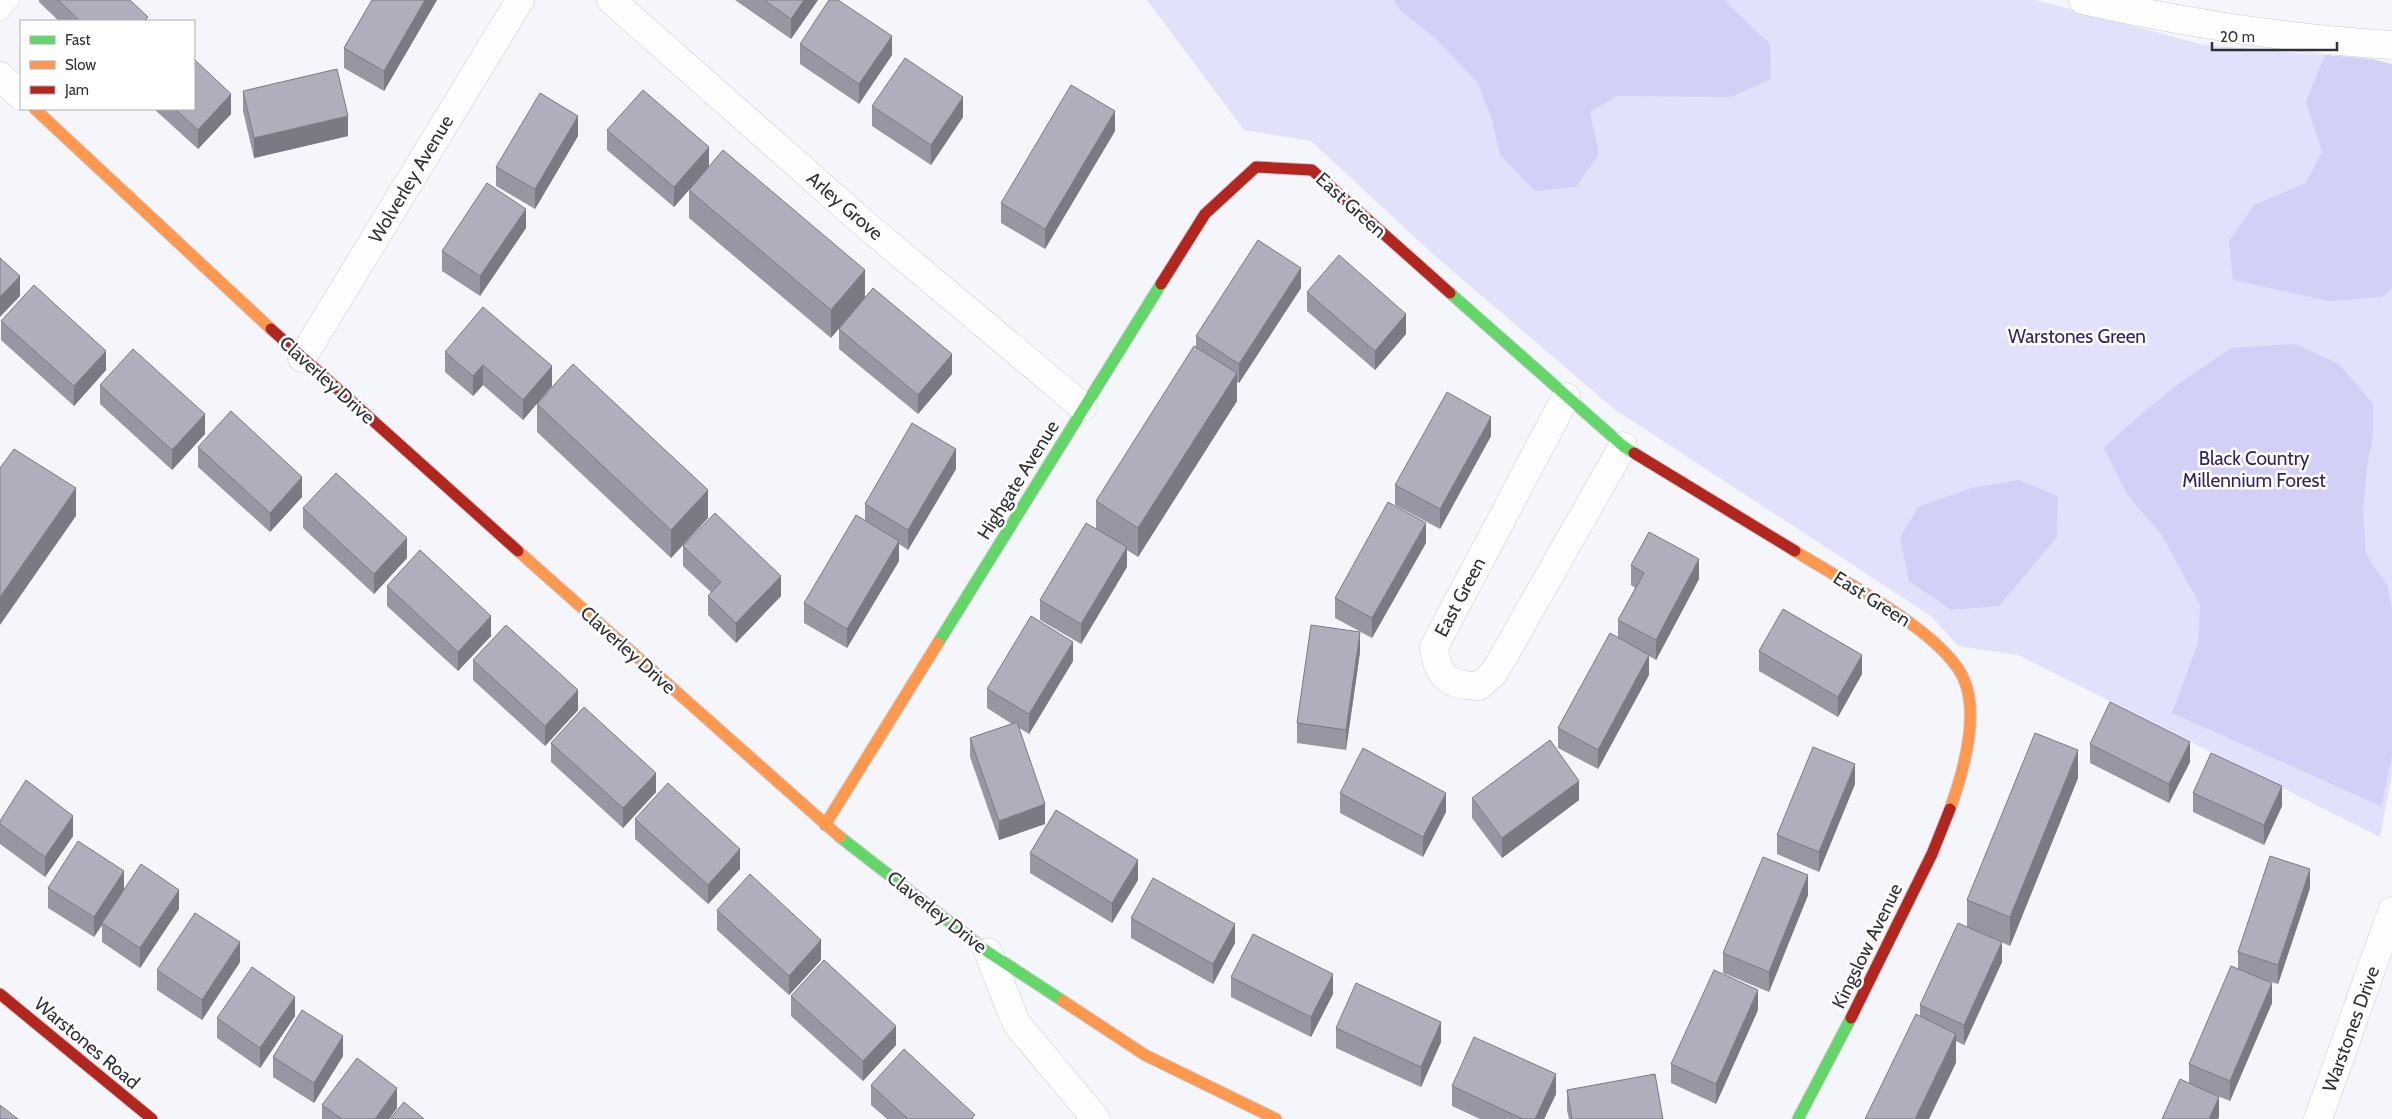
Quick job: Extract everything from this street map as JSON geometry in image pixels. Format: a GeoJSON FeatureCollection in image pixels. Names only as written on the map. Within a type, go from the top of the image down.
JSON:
{"type":"FeatureCollection","features":[{"type":"Feature","properties":{"kind":"street","name":"Wolverley Avenue"},"geometry":{"type":"LineString","coordinates":[[302,358],[520,0]]}},
{"type":"Feature","properties":{"kind":"street","name":"Arley Grove"},"geometry":{"type":"LineString","coordinates":[[611,0],[868,226],[1084,407]]}},
{"type":"Feature","properties":{"kind":"street"},"geometry":{"type":"LineString","coordinates":[[2083,0],[2220,28],[2290,37],[2392,45]]}},
{"type":"Feature","properties":{"kind":"street"},"geometry":{"type":"LineString","coordinates":[[0,76],[20,95]]}},
{"type":"Feature","properties":{"kind":"street","name":"Claverley Drive"},"geometry":{"type":"LineString","coordinates":[[36,110],[302,358],[825,825],[988,952],[1145,1055],[1276,1119]]}},
{"type":"Feature","properties":{"kind":"street","name":"Highgate Avenue"},"geometry":{"type":"LineString","coordinates":[[825,825],[1206,214],[1256,167]]}},
{"type":"Feature","properties":{"kind":"street","name":"East Green"},"geometry":{"type":"LineString","coordinates":[[1256,167],[1312,170],[1623,446],[1918,627],[1954,662],[1968,689],[1970,716],[1968,748],[1958,785]]}},
{"type":"Feature","properties":{"kind":"street","name":"East Green"},"geometry":{"type":"LineString","coordinates":[[1566,397],[1434,647],[1435,662],[1443,674],[1459,686],[1479,686],[1494,673],[1623,446]]}},
{"type":"Feature","properties":{"kind":"street","name":"Kingslow Avenue"},"geometry":{"type":"LineString","coordinates":[[1798,1119],[1831,1061],[1932,853],[1958,785]]}},
{"type":"Feature","properties":{"kind":"street","name":"Warstones Drive"},"geometry":{"type":"LineString","coordinates":[[2318,1119],[2388,942],[2392,911]]}},
{"type":"Feature","properties":{"kind":"street"},"geometry":{"type":"LineString","coordinates":[[988,952],[1016,1023],[1096,1119]]}},
{"type":"Feature","properties":{"kind":"street","name":"Warstones Road"},"geometry":{"type":"LineString","coordinates":[[0,994],[152,1119]]}},
{"type":"Feature","properties":{"kind":"lane"},"geometry":{"type":"LineString","coordinates":[[0,12],[10,0]]}},
{"type":"Feature","properties":{"kind":"green space","name":"Warstones Green"},"geometry":{"type":"Polygon","coordinates":[[[1147,0],[2036,0],[2204,45],[2371,59],[2392,64],[2392,774],[2380,837],[2018,655],[1958,646],[1931,616],[1614,409],[1434,255],[1311,141],[1244,130],[1147,0]]]}},
{"type":"Feature","properties":{"kind":"green space"},"geometry":{"type":"Polygon","coordinates":[[[1394,0],[1724,0],[1770,44],[1771,79],[1731,97],[1617,96],[1590,112],[1599,154],[1576,187],[1535,191],[1500,155],[1492,120],[1478,83],[1436,39],[1400,10],[1394,0]]]}},
{"type":"Feature","properties":{"kind":"green space"},"geometry":{"type":"Polygon","coordinates":[[[2325,55],[2371,59],[2392,64],[2392,288],[2382,297],[2329,301],[2233,280],[2229,241],[2254,205],[2306,183],[2322,152],[2306,102],[2325,55]]]}},
{"type":"Feature","properties":{"kind":"green space","name":"Black Country Millennium Forest"},"geometry":{"type":"Polygon","coordinates":[[[2295,344],[2339,364],[2373,404],[2373,437],[2367,466],[2363,510],[2366,554],[2387,585],[2392,608],[2392,757],[2381,806],[2172,713],[2198,643],[2200,605],[2161,534],[2128,496],[2104,448],[2178,384],[2231,348],[2295,344]]]}},
{"type":"Feature","properties":{"kind":"green space"},"geometry":{"type":"Polygon","coordinates":[[[2018,480],[2058,496],[2057,537],[1999,606],[1951,610],[1909,581],[1900,538],[1918,507],[1972,488],[2018,480]]]}},
{"type":"Feature","properties":{"kind":"building"},"geometry":{"type":"Polygon","coordinates":[[[58,0],[130,0],[148,17],[145,20],[79,20],[58,0]]]}},
{"type":"Feature","properties":{"kind":"building"},"geometry":{"type":"Polygon","coordinates":[[[372,0],[425,0],[384,71],[344,48],[372,0]]]}},
{"type":"Feature","properties":{"kind":"building"},"geometry":{"type":"Polygon","coordinates":[[[764,0],[804,0],[791,19],[764,0]]]}},
{"type":"Feature","properties":{"kind":"building"},"geometry":{"type":"Polygon","coordinates":[[[829,0],[838,0],[892,36],[859,84],[800,44],[829,0]]]}},
{"type":"Feature","properties":{"kind":"building"},"geometry":{"type":"Polygon","coordinates":[[[905,58],[963,97],[931,145],[872,106],[905,58]]]}},
{"type":"Feature","properties":{"kind":"building"},"geometry":{"type":"Polygon","coordinates":[[[195,60],[231,94],[198,130],[176,110],[195,110],[195,60]]]}},
{"type":"Feature","properties":{"kind":"building"},"geometry":{"type":"Polygon","coordinates":[[[337,69],[348,116],[254,138],[243,91],[337,69]]]}},
{"type":"Feature","properties":{"kind":"building"},"geometry":{"type":"Polygon","coordinates":[[[1071,85],[1115,111],[1045,229],[1001,203],[1071,85]]]}},
{"type":"Feature","properties":{"kind":"building"},"geometry":{"type":"Polygon","coordinates":[[[643,90],[709,147],[674,187],[607,130],[643,90]]]}},
{"type":"Feature","properties":{"kind":"building"},"geometry":{"type":"Polygon","coordinates":[[[540,93],[578,116],[535,189],[496,167],[540,93]]]}},
{"type":"Feature","properties":{"kind":"building"},"geometry":{"type":"Polygon","coordinates":[[[723,150],[865,270],[831,310],[689,190],[723,150]]]}},
{"type":"Feature","properties":{"kind":"building"},"geometry":{"type":"Polygon","coordinates":[[[487,183],[526,209],[480,276],[442,251],[487,183]]]}},
{"type":"Feature","properties":{"kind":"building"},"geometry":{"type":"Polygon","coordinates":[[[1258,240],[1301,268],[1239,364],[1196,336],[1258,240]]]}},
{"type":"Feature","properties":{"kind":"building"},"geometry":{"type":"Polygon","coordinates":[[[1339,255],[1406,314],[1375,351],[1307,292],[1339,255]]]}},
{"type":"Feature","properties":{"kind":"building"},"geometry":{"type":"Polygon","coordinates":[[[0,258],[20,276],[0,297],[0,258]]]}},
{"type":"Feature","properties":{"kind":"building"},"geometry":{"type":"Polygon","coordinates":[[[34,285],[106,351],[74,386],[1,321],[34,285]]]}},
{"type":"Feature","properties":{"kind":"building"},"geometry":{"type":"Polygon","coordinates":[[[873,288],[952,354],[918,395],[839,329],[873,288]]]}},
{"type":"Feature","properties":{"kind":"building"},"geometry":{"type":"Polygon","coordinates":[[[483,307],[552,366],[523,400],[483,365],[473,376],[445,352],[483,307]]]}},
{"type":"Feature","properties":{"kind":"building"},"geometry":{"type":"Polygon","coordinates":[[[1194,346],[1237,373],[1138,528],[1096,501],[1194,346]]]}},
{"type":"Feature","properties":{"kind":"building"},"geometry":{"type":"Polygon","coordinates":[[[133,349],[205,414],[172,450],[100,385],[133,349]]]}},
{"type":"Feature","properties":{"kind":"building"},"geometry":{"type":"Polygon","coordinates":[[[573,364],[708,490],[671,530],[537,404],[573,364]]]}},
{"type":"Feature","properties":{"kind":"building"},"geometry":{"type":"Polygon","coordinates":[[[1447,392],[1491,417],[1440,509],[1395,485],[1447,392]]]}},
{"type":"Feature","properties":{"kind":"building"},"geometry":{"type":"Polygon","coordinates":[[[231,411],[302,477],[270,513],[198,447],[231,411]]]}},
{"type":"Feature","properties":{"kind":"building"},"geometry":{"type":"Polygon","coordinates":[[[912,423],[956,449],[908,530],[865,504],[912,423]]]}},
{"type":"Feature","properties":{"kind":"building"},"geometry":{"type":"Polygon","coordinates":[[[14,449],[76,488],[0,597],[0,468],[14,449]]]}},
{"type":"Feature","properties":{"kind":"building"},"geometry":{"type":"Polygon","coordinates":[[[336,473],[407,538],[374,574],[303,508],[336,473]]]}},
{"type":"Feature","properties":{"kind":"building"},"geometry":{"type":"Polygon","coordinates":[[[1388,502],[1426,523],[1372,618],[1335,598],[1388,502]]]}},
{"type":"Feature","properties":{"kind":"building"},"geometry":{"type":"Polygon","coordinates":[[[715,513],[781,576],[736,623],[708,596],[721,582],[683,546],[715,513]]]}},
{"type":"Feature","properties":{"kind":"building"},"geometry":{"type":"Polygon","coordinates":[[[856,515],[899,541],[847,629],[804,603],[856,515]]]}},
{"type":"Feature","properties":{"kind":"building"},"geometry":{"type":"Polygon","coordinates":[[[1086,523],[1127,547],[1081,624],[1040,600],[1086,523]]]}},
{"type":"Feature","properties":{"kind":"building"},"geometry":{"type":"Polygon","coordinates":[[[1649,532],[1699,559],[1656,640],[1618,620],[1644,573],[1631,565],[1649,532]]]}},
{"type":"Feature","properties":{"kind":"building"},"geometry":{"type":"Polygon","coordinates":[[[420,550],[491,616],[458,652],[387,586],[420,550]]]}},
{"type":"Feature","properties":{"kind":"building"},"geometry":{"type":"Polygon","coordinates":[[[1783,609],[1862,655],[1838,697],[1759,651],[1783,609]]]}},
{"type":"Feature","properties":{"kind":"building"},"geometry":{"type":"Polygon","coordinates":[[[1031,616],[1073,642],[1029,714],[987,689],[1031,616]]]}},
{"type":"Feature","properties":{"kind":"building"},"geometry":{"type":"Polygon","coordinates":[[[506,625],[578,690],[545,726],[473,660],[506,625]]]}},
{"type":"Feature","properties":{"kind":"building"},"geometry":{"type":"Polygon","coordinates":[[[1311,625],[1360,632],[1346,730],[1297,723],[1311,625]]]}},
{"type":"Feature","properties":{"kind":"building"},"geometry":{"type":"Polygon","coordinates":[[[1610,633],[1649,655],[1598,750],[1558,728],[1610,633]]]}},
{"type":"Feature","properties":{"kind":"building"},"geometry":{"type":"Polygon","coordinates":[[[2110,702],[2190,742],[2169,784],[2090,744],[2110,702]]]}},
{"type":"Feature","properties":{"kind":"building"},"geometry":{"type":"Polygon","coordinates":[[[584,707],[656,773],[623,808],[551,743],[584,707]]]}},
{"type":"Feature","properties":{"kind":"building"},"geometry":{"type":"Polygon","coordinates":[[[1017,722],[1045,804],[999,821],[970,738],[1017,722]]]}},
{"type":"Feature","properties":{"kind":"building"},"geometry":{"type":"Polygon","coordinates":[[[2035,733],[2078,750],[2010,917],[1967,900],[2035,733]]]}},
{"type":"Feature","properties":{"kind":"building"},"geometry":{"type":"Polygon","coordinates":[[[1550,740],[1579,781],[1502,838],[1472,798],[1550,740]]]}},
{"type":"Feature","properties":{"kind":"building"},"geometry":{"type":"Polygon","coordinates":[[[1813,747],[1855,764],[1819,852],[1777,835],[1813,747]]]}},
{"type":"Feature","properties":{"kind":"building"},"geometry":{"type":"Polygon","coordinates":[[[1363,748],[1446,793],[1423,837],[1340,793],[1363,748]]]}},
{"type":"Feature","properties":{"kind":"building"},"geometry":{"type":"Polygon","coordinates":[[[2211,753],[2282,786],[2264,825],[2193,793],[2211,753]]]}},
{"type":"Feature","properties":{"kind":"building"},"geometry":{"type":"Polygon","coordinates":[[[26,780],[73,816],[45,857],[0,824],[0,821],[26,780]]]}},
{"type":"Feature","properties":{"kind":"building"},"geometry":{"type":"Polygon","coordinates":[[[668,783],[740,849],[708,885],[635,819],[668,783]]]}},
{"type":"Feature","properties":{"kind":"building"},"geometry":{"type":"Polygon","coordinates":[[[1056,810],[1138,860],[1112,903],[1030,853],[1056,810]]]}},
{"type":"Feature","properties":{"kind":"building"},"geometry":{"type":"Polygon","coordinates":[[[78,841],[124,871],[94,917],[48,888],[78,841]]]}},
{"type":"Feature","properties":{"kind":"building"},"geometry":{"type":"Polygon","coordinates":[[[2270,856],[2310,869],[2278,965],[2238,952],[2270,856]]]}},
{"type":"Feature","properties":{"kind":"building"},"geometry":{"type":"Polygon","coordinates":[[[1763,857],[1808,875],[1769,972],[1723,953],[1763,857]]]}},
{"type":"Feature","properties":{"kind":"building"},"geometry":{"type":"Polygon","coordinates":[[[141,864],[179,890],[140,948],[102,923],[141,864]]]}},
{"type":"Feature","properties":{"kind":"building"},"geometry":{"type":"Polygon","coordinates":[[[750,874],[821,940],[789,976],[717,910],[750,874]]]}},
{"type":"Feature","properties":{"kind":"building"},"geometry":{"type":"Polygon","coordinates":[[[1153,878],[1235,924],[1213,964],[1131,918],[1153,878]]]}},
{"type":"Feature","properties":{"kind":"building"},"geometry":{"type":"Polygon","coordinates":[[[195,913],[240,942],[202,1000],[157,970],[195,913]]]}},
{"type":"Feature","properties":{"kind":"building"},"geometry":{"type":"Polygon","coordinates":[[[1958,923],[2002,942],[1964,1025],[1920,1005],[1958,923]]]}},
{"type":"Feature","properties":{"kind":"building"},"geometry":{"type":"Polygon","coordinates":[[[1253,934],[1333,974],[1311,1017],[1231,977],[1253,934]]]}},
{"type":"Feature","properties":{"kind":"building"},"geometry":{"type":"Polygon","coordinates":[[[824,960],[896,1026],[863,1061],[791,996],[824,960]]]}},
{"type":"Feature","properties":{"kind":"building"},"geometry":{"type":"Polygon","coordinates":[[[2231,966],[2272,983],[2230,1081],[2189,1064],[2231,966]]]}},
{"type":"Feature","properties":{"kind":"building"},"geometry":{"type":"Polygon","coordinates":[[[252,967],[295,997],[260,1048],[217,1018],[252,967]]]}},
{"type":"Feature","properties":{"kind":"building"},"geometry":{"type":"Polygon","coordinates":[[[1714,970],[1758,990],[1716,1084],[1671,1064],[1714,970]]]}},
{"type":"Feature","properties":{"kind":"building"},"geometry":{"type":"Polygon","coordinates":[[[1356,983],[1441,1022],[1421,1067],[1336,1028],[1356,983]]]}},
{"type":"Feature","properties":{"kind":"building"},"geometry":{"type":"Polygon","coordinates":[[[302,1010],[343,1036],[314,1083],[273,1057],[302,1010]]]}},
{"type":"Feature","properties":{"kind":"building"},"geometry":{"type":"Polygon","coordinates":[[[1916,1014],[1956,1034],[1915,1119],[1865,1119],[1916,1014]]]}},
{"type":"Feature","properties":{"kind":"building"},"geometry":{"type":"Polygon","coordinates":[[[1474,1037],[1556,1074],[1535,1119],[1523,1119],[1452,1086],[1474,1037]]]}},
{"type":"Feature","properties":{"kind":"building"},"geometry":{"type":"Polygon","coordinates":[[[904,1049],[975,1115],[971,1119],[908,1119],[871,1085],[904,1049]]]}},
{"type":"Feature","properties":{"kind":"building"},"geometry":{"type":"Polygon","coordinates":[[[357,1058],[397,1088],[375,1119],[342,1119],[322,1105],[357,1058]]]}},
{"type":"Feature","properties":{"kind":"building"},"geometry":{"type":"Polygon","coordinates":[[[1655,1074],[1663,1119],[1572,1119],[1567,1090],[1655,1074]]]}},
{"type":"Feature","properties":{"kind":"building"},"geometry":{"type":"Polygon","coordinates":[[[2180,1079],[2219,1097],[2209,1119],[2162,1119],[2180,1079]]]}},
{"type":"Feature","properties":{"kind":"building"},"geometry":{"type":"Polygon","coordinates":[[[404,1102],[424,1119],[390,1119],[404,1102]]]}},
{"type":"Feature","properties":{"kind":"building"},"geometry":{"type":"Polygon","coordinates":[[[0,1105],[18,1119],[0,1119],[0,1105]]]}},
{"type":"Feature","properties":{"kind":"traffic: fast"},"geometry":{"type":"LineString","coordinates":[[938,643],[1161,284]]}},
{"type":"Feature","properties":{"kind":"traffic: fast"},"geometry":{"type":"LineString","coordinates":[[1450,293],[1623,446],[1634,453]]}},
{"type":"Feature","properties":{"kind":"traffic: fast"},"geometry":{"type":"LineString","coordinates":[[840,837],[988,952],[1063,1001]]}},
{"type":"Feature","properties":{"kind":"traffic: fast"},"geometry":{"type":"LineString","coordinates":[[1798,1119],[1851,1018]]}},
{"type":"Feature","properties":{"kind":"traffic: slow"},"geometry":{"type":"LineString","coordinates":[[36,110],[271,329]]}},
{"type":"Feature","properties":{"kind":"traffic: slow"},"geometry":{"type":"LineString","coordinates":[[518,551],[840,837]]}},
{"type":"Feature","properties":{"kind":"traffic: slow"},"geometry":{"type":"LineString","coordinates":[[1795,551],[1890,609],[1937,645],[1955,664],[1965,682],[1969,697],[1970,729],[1964,763],[1950,809]]}},
{"type":"Feature","properties":{"kind":"traffic: slow"},"geometry":{"type":"LineString","coordinates":[[825,825],[938,643]]}},
{"type":"Feature","properties":{"kind":"traffic: slow"},"geometry":{"type":"LineString","coordinates":[[1063,1001],[1145,1055],[1276,1119]]}},
{"type":"Feature","properties":{"kind":"traffic: jam"},"geometry":{"type":"LineString","coordinates":[[1161,284],[1205,214],[1256,167],[1312,170],[1450,293]]}},
{"type":"Feature","properties":{"kind":"traffic: jam"},"geometry":{"type":"LineString","coordinates":[[271,329],[518,551]]}},
{"type":"Feature","properties":{"kind":"traffic: jam"},"geometry":{"type":"LineString","coordinates":[[1634,453],[1795,551]]}},
{"type":"Feature","properties":{"kind":"traffic: jam"},"geometry":{"type":"LineString","coordinates":[[1851,1018],[1932,854],[1950,809]]}},
{"type":"Feature","properties":{"kind":"traffic: jam"},"geometry":{"type":"LineString","coordinates":[[0,994],[152,1119]]}}]}
